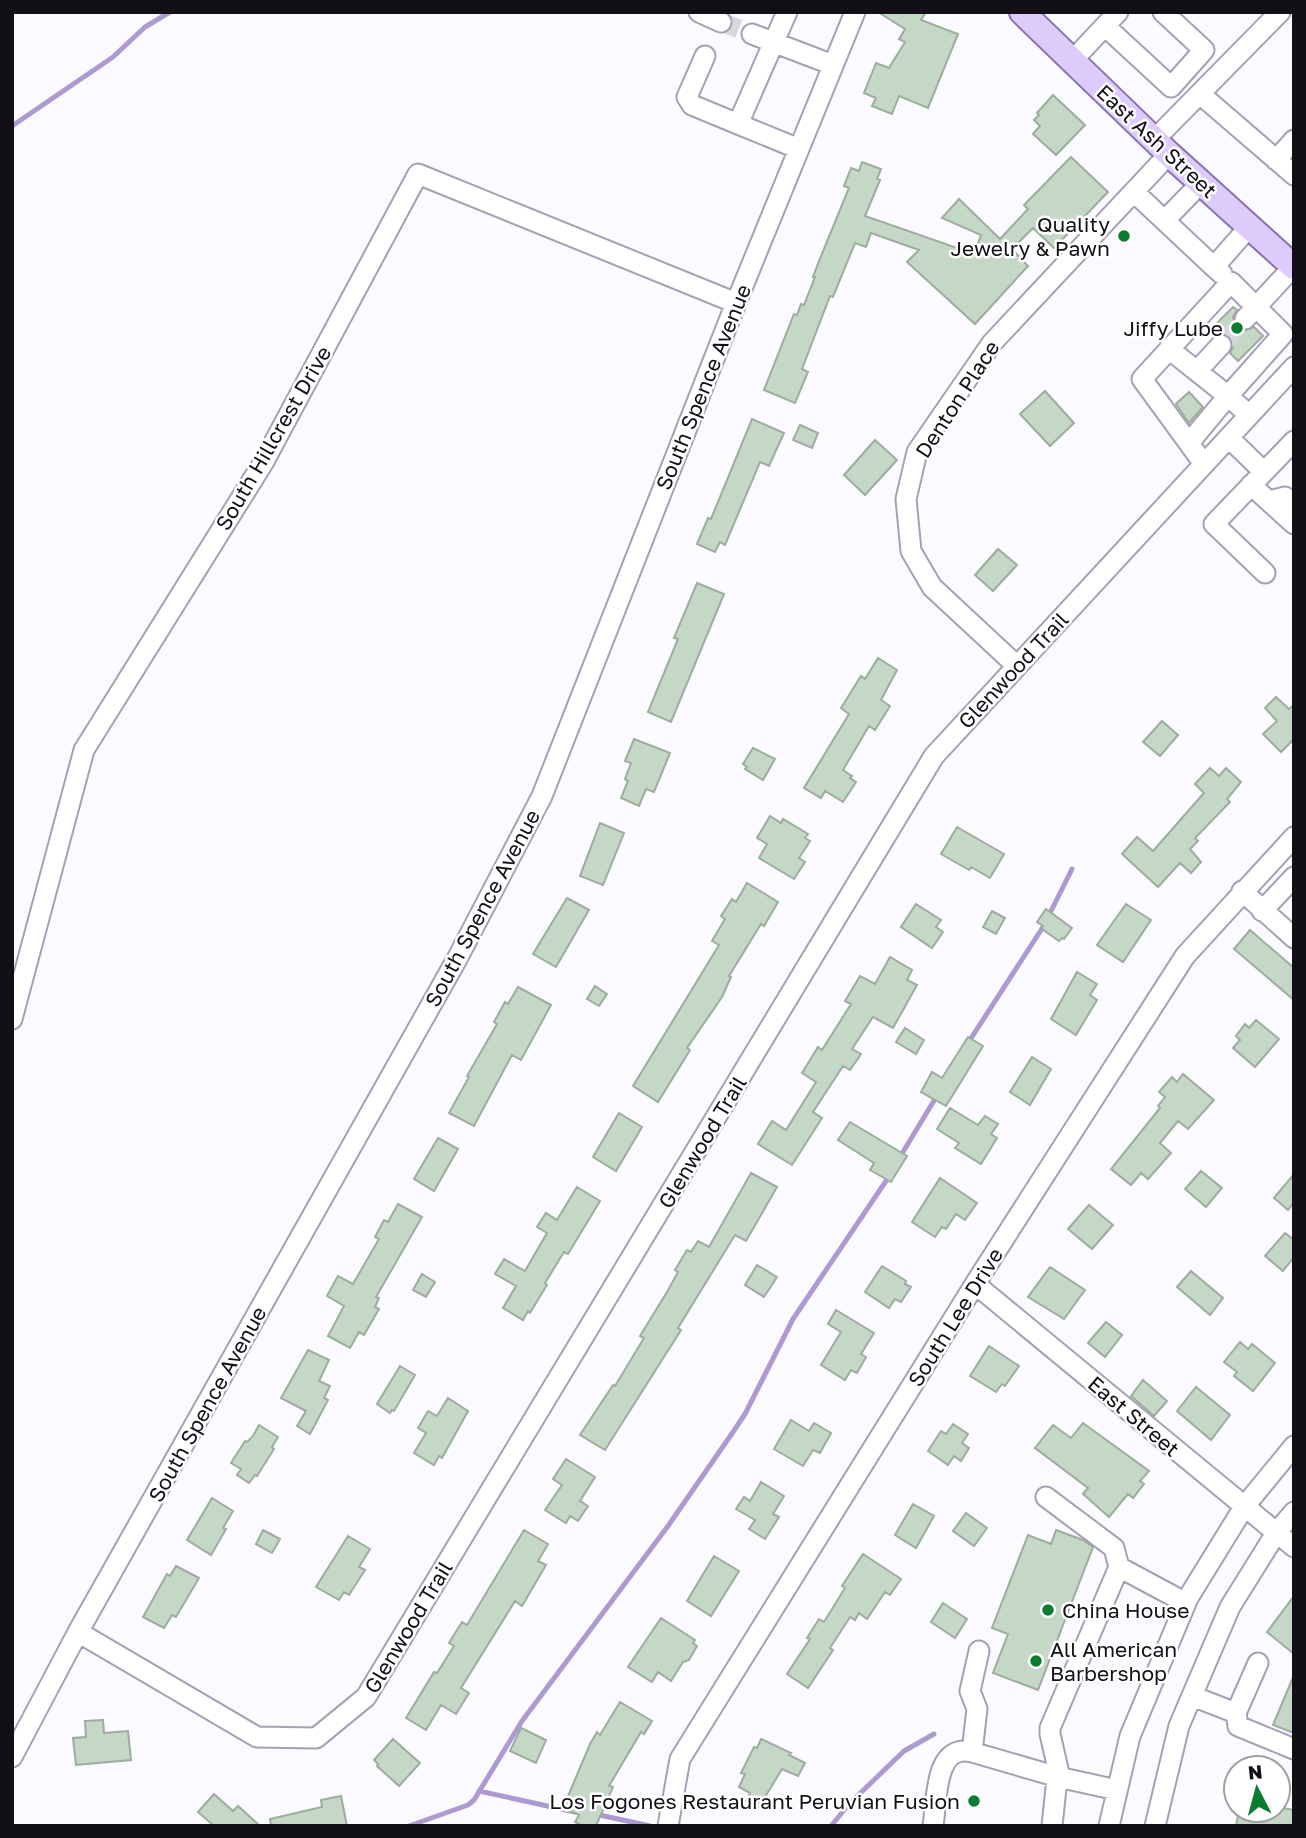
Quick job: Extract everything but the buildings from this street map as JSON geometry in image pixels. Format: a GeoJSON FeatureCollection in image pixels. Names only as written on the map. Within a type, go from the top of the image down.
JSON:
{"type":"FeatureCollection","features":[{"type":"Feature","properties":{"kind":"main road","name":"East Ash Street"},"geometry":{"type":"LineString","coordinates":[[1027,14],[1161,147],[1294,267]]}},
{"type":"Feature","properties":{"kind":"street"},"geometry":{"type":"LineString","coordinates":[[699,12],[722,22]]}},
{"type":"Feature","properties":{"kind":"street"},"geometry":{"type":"LineString","coordinates":[[738,124],[787,12]]}},
{"type":"Feature","properties":{"kind":"street","name":"South Spence Avenue"},"geometry":{"type":"LineString","coordinates":[[12,1757],[78,1632],[450,971],[542,796],[736,303],[855,12]]}},
{"type":"Feature","properties":{"kind":"street"},"geometry":{"type":"LineString","coordinates":[[1163,12],[1224,69]]}},
{"type":"Feature","properties":{"kind":"street","name":"Denton Place"},"geometry":{"type":"LineString","coordinates":[[1017,666],[932,587],[911,551],[906,499],[917,452],[992,343],[1134,192],[1161,147],[1200,94],[1280,12]]}},
{"type":"Feature","properties":{"kind":"street"},"geometry":{"type":"LineString","coordinates":[[1072,61],[1111,19],[1171,87],[1205,50]]}},
{"type":"Feature","properties":{"kind":"street"},"geometry":{"type":"LineString","coordinates":[[752,34],[833,65]]}},
{"type":"Feature","properties":{"kind":"street"},"geometry":{"type":"LineString","coordinates":[[705,57],[687,97],[692,105],[799,149]]}},
{"type":"Feature","properties":{"kind":"street"},"geometry":{"type":"LineString","coordinates":[[1200,94],[1294,174]]}},
{"type":"Feature","properties":{"kind":"street"},"geometry":{"type":"LineString","coordinates":[[1276,160],[1294,140]]}},
{"type":"Feature","properties":{"kind":"street","name":"South Hillcrest Drive"},"geometry":{"type":"LineString","coordinates":[[12,1019],[84,750],[263,463],[418,174],[736,303]]}},
{"type":"Feature","properties":{"kind":"street"},"geometry":{"type":"LineString","coordinates":[[1165,220],[1200,183]]}},
{"type":"Feature","properties":{"kind":"street"},"geometry":{"type":"LineString","coordinates":[[1134,192],[1231,282],[1251,313],[1283,334],[1189,443]]}},
{"type":"Feature","properties":{"kind":"street"},"geometry":{"type":"LineString","coordinates":[[1214,267],[1249,227]]}},
{"type":"Feature","properties":{"kind":"street"},"geometry":{"type":"LineString","coordinates":[[1251,313],[1294,267]]}},
{"type":"Feature","properties":{"kind":"street"},"geometry":{"type":"LineString","coordinates":[[1204,464],[1142,379],[1231,282]]}},
{"type":"Feature","properties":{"kind":"street"},"geometry":{"type":"LineString","coordinates":[[1197,371],[1221,345]]}},
{"type":"Feature","properties":{"kind":"street"},"geometry":{"type":"LineString","coordinates":[[1169,349],[1249,415]]}},
{"type":"Feature","properties":{"kind":"street","name":"Glenwood Trail"},"geometry":{"type":"LineString","coordinates":[[78,1632],[257,1737],[316,1738],[366,1698],[934,755],[1294,367]]}},
{"type":"Feature","properties":{"kind":"street"},"geometry":{"type":"LineString","coordinates":[[1229,438],[1258,478],[1269,501],[1294,524]]}},
{"type":"Feature","properties":{"kind":"street"},"geometry":{"type":"LineString","coordinates":[[1265,573],[1214,524],[1294,441]]}},
{"type":"Feature","properties":{"kind":"street"},"geometry":{"type":"LineString","coordinates":[[1269,501],[1285,497],[1294,504]]}},
{"type":"Feature","properties":{"kind":"street","name":"South Lee Drive"},"geometry":{"type":"LineString","coordinates":[[668,1826],[680,1759],[975,1284],[1185,956],[1294,837]]}},
{"type":"Feature","properties":{"kind":"street"},"geometry":{"type":"LineString","coordinates":[[1262,911],[1294,877]]}},
{"type":"Feature","properties":{"kind":"street"},"geometry":{"type":"LineString","coordinates":[[1242,891],[1294,938]]}},
{"type":"Feature","properties":{"kind":"street","name":"East Street"},"geometry":{"type":"LineString","coordinates":[[975,1284],[1294,1547]]}},
{"type":"Feature","properties":{"kind":"street"},"geometry":{"type":"LineString","coordinates":[[1109,1826],[1130,1737],[1186,1603],[1244,1507],[1294,1446]]}},
{"type":"Feature","properties":{"kind":"street"},"geometry":{"type":"LineString","coordinates":[[1046,1497],[1114,1548],[1119,1567],[1051,1728],[1058,1777],[1052,1826]]}},
{"type":"Feature","properties":{"kind":"street"},"geometry":{"type":"LineString","coordinates":[[1155,1826],[1179,1726],[1230,1607],[1276,1533],[1294,1511]]}},
{"type":"Feature","properties":{"kind":"street"},"geometry":{"type":"LineString","coordinates":[[1119,1567],[1186,1603]]}},
{"type":"Feature","properties":{"kind":"street"},"geometry":{"type":"LineString","coordinates":[[972,1752],[977,1709],[970,1691],[979,1651]]}},
{"type":"Feature","properties":{"kind":"street"},"geometry":{"type":"LineString","coordinates":[[1258,1663],[1236,1713],[1238,1726],[1294,1749]]}},
{"type":"Feature","properties":{"kind":"street"},"geometry":{"type":"LineString","coordinates":[[1192,1696],[1236,1713]]}},
{"type":"Feature","properties":{"kind":"street"},"geometry":{"type":"LineString","coordinates":[[933,1826],[942,1766],[952,1753],[972,1752],[1058,1777],[1117,1790]]}},
{"type":"Feature","properties":{"kind":"waterway"},"geometry":{"type":"LineString","coordinates":[[12,126],[113,57],[145,27],[170,12]]}},
{"type":"Feature","properties":{"kind":"waterway"},"geometry":{"type":"LineString","coordinates":[[968,1043],[1043,927],[1072,869]]}},
{"type":"Feature","properties":{"kind":"waterway"},"geometry":{"type":"LineString","coordinates":[[900,1157],[938,1094]]}},
{"type":"Feature","properties":{"kind":"waterway"},"geometry":{"type":"LineString","coordinates":[[409,1826],[468,1805],[474,1800],[522,1721],[668,1526],[745,1414],[793,1319],[890,1175]]}},
{"type":"Feature","properties":{"kind":"waterway"},"geometry":{"type":"LineString","coordinates":[[831,1826],[849,1804],[904,1751],[934,1734]]}},
{"type":"Feature","properties":{"kind":"waterway"},"geometry":{"type":"LineString","coordinates":[[479,1791],[575,1812]]}},
{"type":"Feature","properties":{"kind":"waterway"},"geometry":{"type":"LineString","coordinates":[[595,1814],[650,1826]]}},
{"type":"Feature","properties":{"kind":"tunnel"},"geometry":{"type":"LineString","coordinates":[[721,22],[752,34]]}},
{"type":"Feature","properties":{"kind":"tunnel"},"geometry":{"type":"LineString","coordinates":[[1221,345],[1245,319]]}},
{"type":"Feature","properties":{"kind":"place","name":"Quality Jewelry & Pawn"},"geometry":{"type":"Point","coordinates":[1124,236]}},
{"type":"Feature","properties":{"kind":"place","name":"Jiffy Lube"},"geometry":{"type":"Point","coordinates":[1237,328]}},
{"type":"Feature","properties":{"kind":"place","name":"China House"},"geometry":{"type":"Point","coordinates":[1048,1610]}},
{"type":"Feature","properties":{"kind":"place","name":"All American Barbershop"},"geometry":{"type":"Point","coordinates":[1036,1661]}},
{"type":"Feature","properties":{"kind":"place","name":"Los Fogones Restaurant Peruvian Fusion"},"geometry":{"type":"Point","coordinates":[974,1801]}}]}
